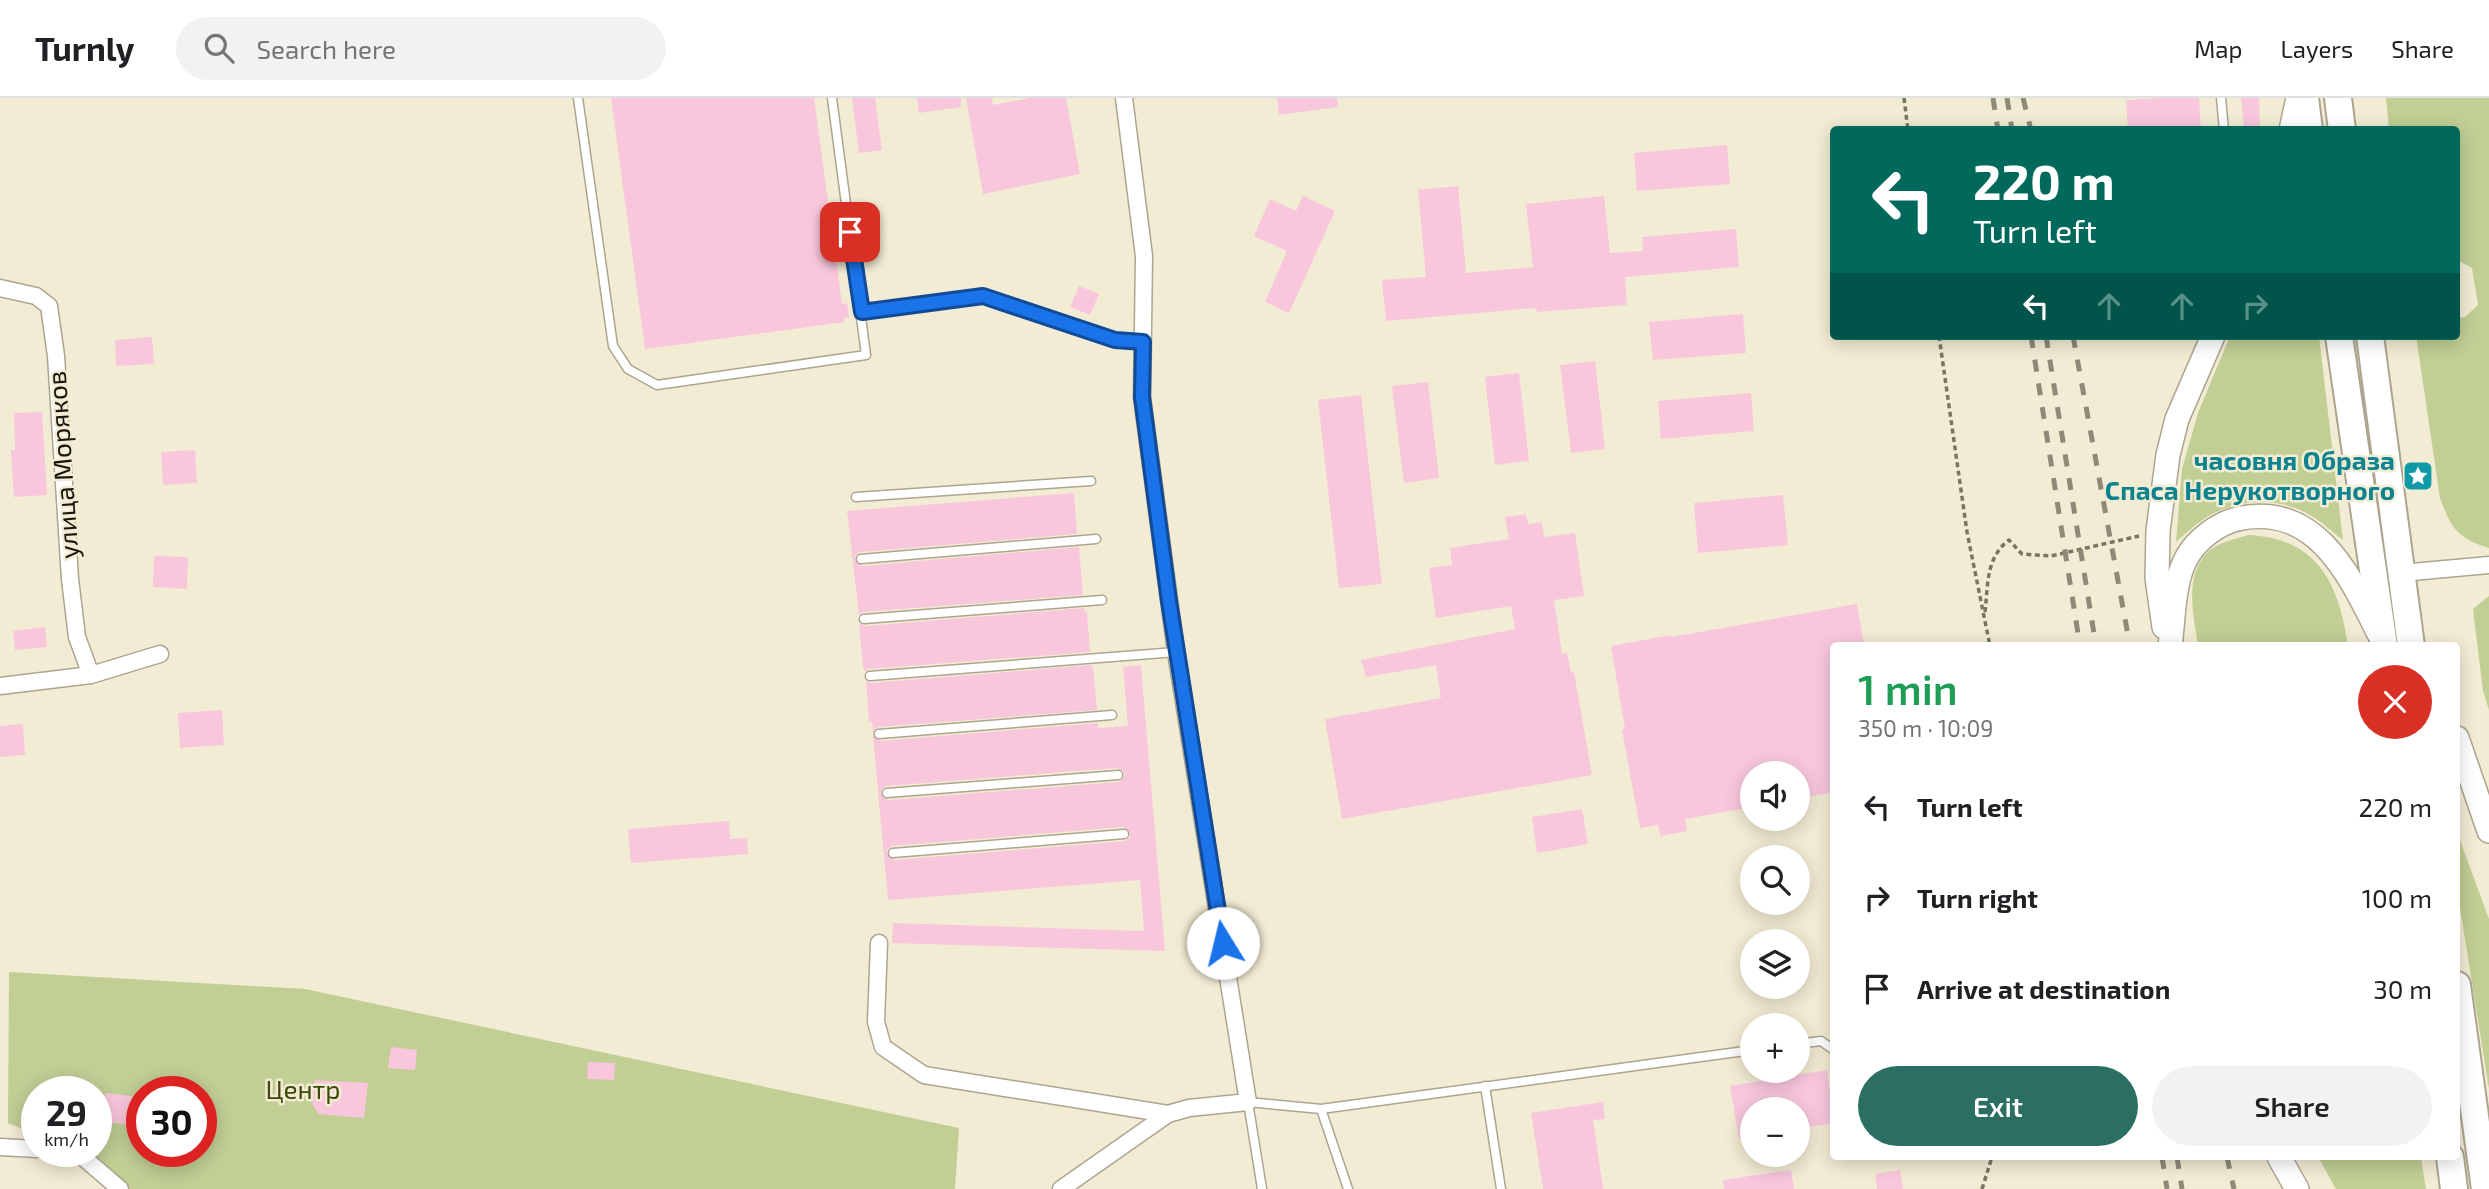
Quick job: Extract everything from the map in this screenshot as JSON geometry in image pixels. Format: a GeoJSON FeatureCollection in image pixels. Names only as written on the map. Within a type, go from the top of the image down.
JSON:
{"type":"FeatureCollection","features":[{"type":"Feature","properties":{"kind":"highway"},"geometry":{"type":"LineString","coordinates":[[2305,98],[2308,126]]}},
{"type":"Feature","properties":{"kind":"highway"},"geometry":{"type":"LineString","coordinates":[[2338,98],[2342,126]]}},
{"type":"Feature","properties":{"kind":"highway"},"geometry":{"type":"LineString","coordinates":[[2340,340],[2384,642]]}},
{"type":"Feature","properties":{"kind":"highway"},"geometry":{"type":"LineString","coordinates":[[2372,340],[2410,642]]}},
{"type":"Feature","properties":{"kind":"highway"},"geometry":{"type":"LineString","coordinates":[[2460,1007],[2485,1189]]}},
{"type":"Feature","properties":{"kind":"highway"},"geometry":{"type":"LineString","coordinates":[[2450,1160],[2454,1189]]}},
{"type":"Feature","properties":{"kind":"main road"},"geometry":{"type":"LineString","coordinates":[[2292,126],[2298,98]]}},
{"type":"Feature","properties":{"kind":"main road"},"geometry":{"type":"LineString","coordinates":[[2167,642],[2157,578],[2158,531],[2168,455],[2177,419],[2211,340]]}},
{"type":"Feature","properties":{"kind":"main road"},"geometry":{"type":"LineString","coordinates":[[2169,642],[2177,589],[2186,557],[2201,539],[2221,526],[2233,520],[2258,516],[2286,521],[2308,532],[2327,547],[2349,575],[2382,642]]}},
{"type":"Feature","properties":{"kind":"main road"},"geometry":{"type":"LineString","coordinates":[[2403,586],[2423,642]]}},
{"type":"Feature","properties":{"kind":"main road"},"geometry":{"type":"LineString","coordinates":[[2460,745],[2476,782],[2489,831]]}},
{"type":"Feature","properties":{"kind":"main road"},"geometry":{"type":"LineString","coordinates":[[2281,1160],[2297,1189]]}},
{"type":"Feature","properties":{"kind":"street"},"geometry":{"type":"LineString","coordinates":[[1061,1189],[1168,1114],[1189,1108],[1248,1102],[1176,652],[1142,397],[1144,256],[1124,98]]}},
{"type":"Feature","properties":{"kind":"street","name":"улица Моряков"},"geometry":{"type":"LineString","coordinates":[[0,288],[36,296],[49,306],[56,356],[70,579],[77,637],[91,675]]}},
{"type":"Feature","properties":{"kind":"street"},"geometry":{"type":"LineString","coordinates":[[2403,586],[2489,565]]}},
{"type":"Feature","properties":{"kind":"street"},"geometry":{"type":"LineString","coordinates":[[0,686],[91,675],[160,654]]}},
{"type":"Feature","properties":{"kind":"street"},"geometry":{"type":"LineString","coordinates":[[879,943],[876,1022],[883,1047],[924,1074],[1168,1114]]}},
{"type":"Feature","properties":{"kind":"street"},"geometry":{"type":"LineString","coordinates":[[0,1146],[21,1148]]}},
{"type":"Feature","properties":{"kind":"street"},"geometry":{"type":"LineString","coordinates":[[94,1167],[120,1189]]}},
{"type":"Feature","properties":{"kind":"lane"},"geometry":{"type":"LineString","coordinates":[[578,98],[613,346],[628,369],[657,385],[866,355],[832,98]]}},
{"type":"Feature","properties":{"kind":"lane"},"geometry":{"type":"LineString","coordinates":[[2221,98],[2224,126]]}},
{"type":"Feature","properties":{"kind":"lane"},"geometry":{"type":"LineString","coordinates":[[862,312],[983,296],[1115,340],[1143,342]]}},
{"type":"Feature","properties":{"kind":"lane"},"geometry":{"type":"LineString","coordinates":[[856,497],[1091,481]]}},
{"type":"Feature","properties":{"kind":"lane"},"geometry":{"type":"LineString","coordinates":[[861,559],[1096,539]]}},
{"type":"Feature","properties":{"kind":"lane"},"geometry":{"type":"LineString","coordinates":[[864,619],[1102,600]]}},
{"type":"Feature","properties":{"kind":"lane"},"geometry":{"type":"LineString","coordinates":[[870,676],[1176,652]]}},
{"type":"Feature","properties":{"kind":"lane"},"geometry":{"type":"LineString","coordinates":[[879,734],[1112,715]]}},
{"type":"Feature","properties":{"kind":"lane"},"geometry":{"type":"LineString","coordinates":[[887,793],[1118,775]]}},
{"type":"Feature","properties":{"kind":"lane"},"geometry":{"type":"LineString","coordinates":[[893,853],[1124,834]]}},
{"type":"Feature","properties":{"kind":"lane"},"geometry":{"type":"LineString","coordinates":[[1810,1042],[1821,1041],[1830,1047]]}},
{"type":"Feature","properties":{"kind":"lane"},"geometry":{"type":"LineString","coordinates":[[1262,1189],[1248,1102],[1321,1109],[1740,1052]]}},
{"type":"Feature","properties":{"kind":"lane"},"geometry":{"type":"LineString","coordinates":[[1485,1086],[1501,1189]]}},
{"type":"Feature","properties":{"kind":"lane"},"geometry":{"type":"LineString","coordinates":[[1321,1109],[1348,1189]]}},
{"type":"Feature","properties":{"kind":"path"},"geometry":{"type":"LineString","coordinates":[[1905,98],[1908,126]]}},
{"type":"Feature","properties":{"kind":"path"},"geometry":{"type":"LineString","coordinates":[[1939,340],[1967,532],[1989,642]]}},
{"type":"Feature","properties":{"kind":"path"},"geometry":{"type":"LineString","coordinates":[[1984,617],[1991,563],[1999,548],[2009,540],[2022,554],[2052,556],[2158,531]]}},
{"type":"Feature","properties":{"kind":"path"},"geometry":{"type":"LineString","coordinates":[[1982,1189],[1991,1160]]}},
{"type":"Feature","properties":{"kind":"green space"},"geometry":{"type":"Polygon","coordinates":[[[2386,98],[2489,98],[2489,548],[2462,536],[2452,524],[2440,498],[2417,340],[2460,340],[2460,318],[2465,317],[2478,305],[2472,268],[2460,262],[2460,126],[2389,126],[2386,98]]]}},
{"type":"Feature","properties":{"kind":"green space"},"geometry":{"type":"Polygon","coordinates":[[[2228,340],[2319,340],[2343,540],[2321,522],[2300,510],[2286,505],[2257,502],[2214,513],[2176,542],[2182,469],[2198,413],[2228,340]]]}},
{"type":"Feature","properties":{"kind":"green space"},"geometry":{"type":"Polygon","coordinates":[[[2248,535],[2272,538],[2292,545],[2308,555],[2321,568],[2331,584],[2347,642],[2197,642],[2192,597],[2195,573],[2208,552],[2227,541],[2248,535]]]}},
{"type":"Feature","properties":{"kind":"green space"},"geometry":{"type":"Polygon","coordinates":[[[2489,596],[2489,710],[2483,691],[2473,609],[2489,596]]]}},
{"type":"Feature","properties":{"kind":"green space"},"geometry":{"type":"Polygon","coordinates":[[[2460,840],[2489,919],[2489,1089],[2460,908],[2460,840]]]}},
{"type":"Feature","properties":{"kind":"green space","name":"Центр"},"geometry":{"type":"Polygon","coordinates":[[[9,972],[305,989],[959,1128],[955,1189],[119,1189],[92,1167],[112,1167],[112,1076],[21,1076],[21,1128],[8,1123],[9,972]]]}},
{"type":"Feature","properties":{"kind":"green space"},"geometry":{"type":"Polygon","coordinates":[[[2320,1160],[2421,1160],[2426,1189],[2336,1189],[2320,1160]]]}},
{"type":"Feature","properties":{"kind":"building"},"geometry":{"type":"Polygon","coordinates":[[[611,98],[814,98],[842,304],[847,303],[849,317],[844,318],[845,322],[645,349],[611,98]]]}},
{"type":"Feature","properties":{"kind":"building"},"geometry":{"type":"Polygon","coordinates":[[[852,98],[875,98],[882,150],[859,153],[852,98]]]}},
{"type":"Feature","properties":{"kind":"building"},"geometry":{"type":"Polygon","coordinates":[[[917,98],[961,98],[961,107],[919,113],[917,98]]]}},
{"type":"Feature","properties":{"kind":"building"},"geometry":{"type":"Polygon","coordinates":[[[966,98],[992,98],[993,105],[1030,98],[1066,98],[1080,174],[983,194],[966,98]]]}},
{"type":"Feature","properties":{"kind":"building"},"geometry":{"type":"Polygon","coordinates":[[[1277,98],[1337,98],[1338,107],[1279,115],[1277,98]]]}},
{"type":"Feature","properties":{"kind":"building"},"geometry":{"type":"Polygon","coordinates":[[[2199,98],[2201,126],[2128,126],[2126,100],[2199,98]]]}},
{"type":"Feature","properties":{"kind":"building"},"geometry":{"type":"Polygon","coordinates":[[[2241,98],[2259,98],[2260,126],[2244,126],[2241,98]]]}},
{"type":"Feature","properties":{"kind":"building"},"geometry":{"type":"Polygon","coordinates":[[[1727,145],[1730,184],[1637,191],[1634,153],[1727,145]]]}},
{"type":"Feature","properties":{"kind":"building"},"geometry":{"type":"Polygon","coordinates":[[[1458,186],[1466,273],[1533,267],[1526,204],[1604,196],[1610,253],[1643,251],[1642,237],[1736,229],[1739,267],[1625,277],[1627,305],[1537,312],[1536,308],[1386,321],[1382,280],[1426,277],[1418,190],[1458,186]]]}},
{"type":"Feature","properties":{"kind":"building"},"geometry":{"type":"Polygon","coordinates":[[[1303,196],[1335,211],[1289,313],[1265,302],[1287,251],[1254,236],[1270,199],[1296,211],[1303,196]]]}},
{"type":"Feature","properties":{"kind":"building"},"geometry":{"type":"Polygon","coordinates":[[[1079,286],[1099,294],[1090,315],[1070,307],[1079,286]]]}},
{"type":"Feature","properties":{"kind":"building"},"geometry":{"type":"Polygon","coordinates":[[[1743,314],[1746,353],[1653,360],[1649,322],[1743,314]]]}},
{"type":"Feature","properties":{"kind":"building"},"geometry":{"type":"Polygon","coordinates":[[[152,337],[154,364],[116,366],[115,340],[152,337]]]}},
{"type":"Feature","properties":{"kind":"building"},"geometry":{"type":"Polygon","coordinates":[[[1595,361],[1605,449],[1571,453],[1560,365],[1595,361]]]}},
{"type":"Feature","properties":{"kind":"building"},"geometry":{"type":"Polygon","coordinates":[[[1519,373],[1529,461],[1495,465],[1485,377],[1519,373]]]}},
{"type":"Feature","properties":{"kind":"building"},"geometry":{"type":"Polygon","coordinates":[[[1428,382],[1439,478],[1404,483],[1392,386],[1428,382]]]}},
{"type":"Feature","properties":{"kind":"building"},"geometry":{"type":"Polygon","coordinates":[[[1751,393],[1754,431],[1661,439],[1658,401],[1751,393]]]}},
{"type":"Feature","properties":{"kind":"building"},"geometry":{"type":"Polygon","coordinates":[[[1361,395],[1382,584],[1339,588],[1318,400],[1361,395]]]}},
{"type":"Feature","properties":{"kind":"building"},"geometry":{"type":"Polygon","coordinates":[[[42,412],[47,495],[14,497],[11,450],[15,450],[14,413],[42,412]]]}},
{"type":"Feature","properties":{"kind":"building"},"geometry":{"type":"Polygon","coordinates":[[[195,450],[197,483],[163,485],[161,452],[195,450]]]}},
{"type":"Feature","properties":{"kind":"building"},"geometry":{"type":"Polygon","coordinates":[[[1074,493],[1077,534],[860,552],[855,556],[855,560],[862,566],[1079,547],[1083,595],[863,612],[859,615],[847,511],[1074,493]]]}},
{"type":"Feature","properties":{"kind":"building"},"geometry":{"type":"Polygon","coordinates":[[[1783,495],[1788,545],[1698,553],[1694,503],[1783,495]]]}},
{"type":"Feature","properties":{"kind":"building"},"geometry":{"type":"Polygon","coordinates":[[[1526,514],[1528,524],[1542,522],[1544,537],[1575,533],[1584,596],[1554,600],[1562,654],[1567,653],[1571,672],[1574,672],[1592,775],[1342,819],[1325,719],[1441,698],[1436,665],[1366,677],[1361,660],[1515,629],[1511,606],[1436,618],[1429,568],[1452,565],[1450,548],[1509,539],[1505,517],[1526,514]]]}},
{"type":"Feature","properties":{"kind":"building"},"geometry":{"type":"Polygon","coordinates":[[[154,556],[188,557],[187,589],[153,587],[154,556]]]}},
{"type":"Feature","properties":{"kind":"building"},"geometry":{"type":"Polygon","coordinates":[[[1857,604],[1863,642],[1830,642],[1830,793],[1810,797],[1810,761],[1740,761],[1740,809],[1685,819],[1687,831],[1661,836],[1658,825],[1640,828],[1622,730],[1625,729],[1611,646],[1671,635],[1672,637],[1857,604]]]}},
{"type":"Feature","properties":{"kind":"building"},"geometry":{"type":"Polygon","coordinates":[[[1084,608],[1087,612],[1090,652],[869,669],[865,672],[863,666],[859,624],[865,626],[1084,608]]]}},
{"type":"Feature","properties":{"kind":"building"},"geometry":{"type":"Polygon","coordinates":[[[45,627],[47,647],[15,650],[13,631],[45,627]]]}},
{"type":"Feature","properties":{"kind":"building"},"geometry":{"type":"Polygon","coordinates":[[[1091,665],[1097,710],[878,727],[873,733],[872,722],[869,722],[866,681],[871,683],[1091,665]]]}},
{"type":"Feature","properties":{"kind":"building"},"geometry":{"type":"Polygon","coordinates":[[[1141,665],[1165,951],[892,943],[893,923],[1144,931],[1140,880],[888,900],[873,736],[880,741],[1098,723],[1098,728],[1128,726],[1123,667],[1141,665]],[[1117,768],[886,786],[881,790],[881,794],[888,800],[1119,782],[1125,775],[1117,768]],[[1123,827],[892,846],[887,850],[887,854],[894,860],[1125,841],[1130,837],[1130,833],[1123,827]]]}},
{"type":"Feature","properties":{"kind":"building"},"geometry":{"type":"Polygon","coordinates":[[[222,710],[224,745],[180,748],[178,713],[222,710]]]}},
{"type":"Feature","properties":{"kind":"building"},"geometry":{"type":"Polygon","coordinates":[[[23,724],[25,755],[0,757],[0,726],[23,724]]]}},
{"type":"Feature","properties":{"kind":"building"},"geometry":{"type":"Polygon","coordinates":[[[1582,809],[1588,844],[1537,853],[1532,817],[1582,809]]]}},
{"type":"Feature","properties":{"kind":"building"},"geometry":{"type":"Polygon","coordinates":[[[729,821],[730,839],[747,838],[748,854],[631,863],[628,829],[729,821]]]}},
{"type":"Feature","properties":{"kind":"building"},"geometry":{"type":"Polygon","coordinates":[[[391,1047],[417,1050],[415,1070],[388,1068],[391,1047]]]}},
{"type":"Feature","properties":{"kind":"building"},"geometry":{"type":"Polygon","coordinates":[[[588,1062],[615,1063],[614,1080],[587,1079],[588,1062]]]}},
{"type":"Feature","properties":{"kind":"building"},"geometry":{"type":"Polygon","coordinates":[[[1827,1070],[1830,1124],[1810,1127],[1810,1097],[1740,1097],[1739,1139],[1730,1086],[1748,1083],[1810,1083],[1810,1073],[1827,1070]]]}},
{"type":"Feature","properties":{"kind":"building"},"geometry":{"type":"Polygon","coordinates":[[[315,1080],[368,1083],[364,1118],[319,1114],[312,1104],[315,1080]]]}},
{"type":"Feature","properties":{"kind":"building"},"geometry":{"type":"Polygon","coordinates":[[[112,1094],[126,1095],[126,1125],[112,1122],[112,1094]]]}},
{"type":"Feature","properties":{"kind":"building"},"geometry":{"type":"Polygon","coordinates":[[[1603,1102],[1605,1119],[1593,1120],[1603,1189],[1543,1189],[1531,1113],[1603,1102]]]}},
{"type":"Feature","properties":{"kind":"building"},"geometry":{"type":"Polygon","coordinates":[[[1791,1170],[1794,1189],[1724,1189],[1723,1180],[1791,1170]]]}},
{"type":"Feature","properties":{"kind":"building"},"geometry":{"type":"Polygon","coordinates":[[[1900,1170],[1903,1189],[1877,1189],[1875,1174],[1900,1170]]]}},
{"type":"Feature","properties":{"kind":"railway"},"geometry":{"type":"LineString","coordinates":[[1993,98],[1997,126]]}},
{"type":"Feature","properties":{"kind":"railway"},"geometry":{"type":"LineString","coordinates":[[2007,98],[2011,126]]}},
{"type":"Feature","properties":{"kind":"railway"},"geometry":{"type":"LineString","coordinates":[[2023,98],[2030,126]]}},
{"type":"Feature","properties":{"kind":"railway"},"geometry":{"type":"LineString","coordinates":[[2032,340],[2079,642]]}},
{"type":"Feature","properties":{"kind":"railway"},"geometry":{"type":"LineString","coordinates":[[2047,340],[2095,642]]}},
{"type":"Feature","properties":{"kind":"railway"},"geometry":{"type":"LineString","coordinates":[[2074,340],[2129,642]]}},
{"type":"Feature","properties":{"kind":"railway"},"geometry":{"type":"LineString","coordinates":[[2162,1160],[2167,1189]]}},
{"type":"Feature","properties":{"kind":"railway"},"geometry":{"type":"LineString","coordinates":[[2177,1160],[2182,1189]]}},
{"type":"Feature","properties":{"kind":"railway"},"geometry":{"type":"LineString","coordinates":[[2228,1160],[2234,1189]]}},
{"type":"Feature","properties":{"kind":"place","name":"часовня Образа Спаса Нерукотворного"},"geometry":{"type":"Point","coordinates":[2418,476]}},
{"type":"Feature","properties":{"kind":"route"},"geometry":{"type":"LineString","coordinates":[[850,232],[862,312],[983,296],[1115,340],[1143,342],[1142,397],[1169,601],[1223,943]]}}]}
